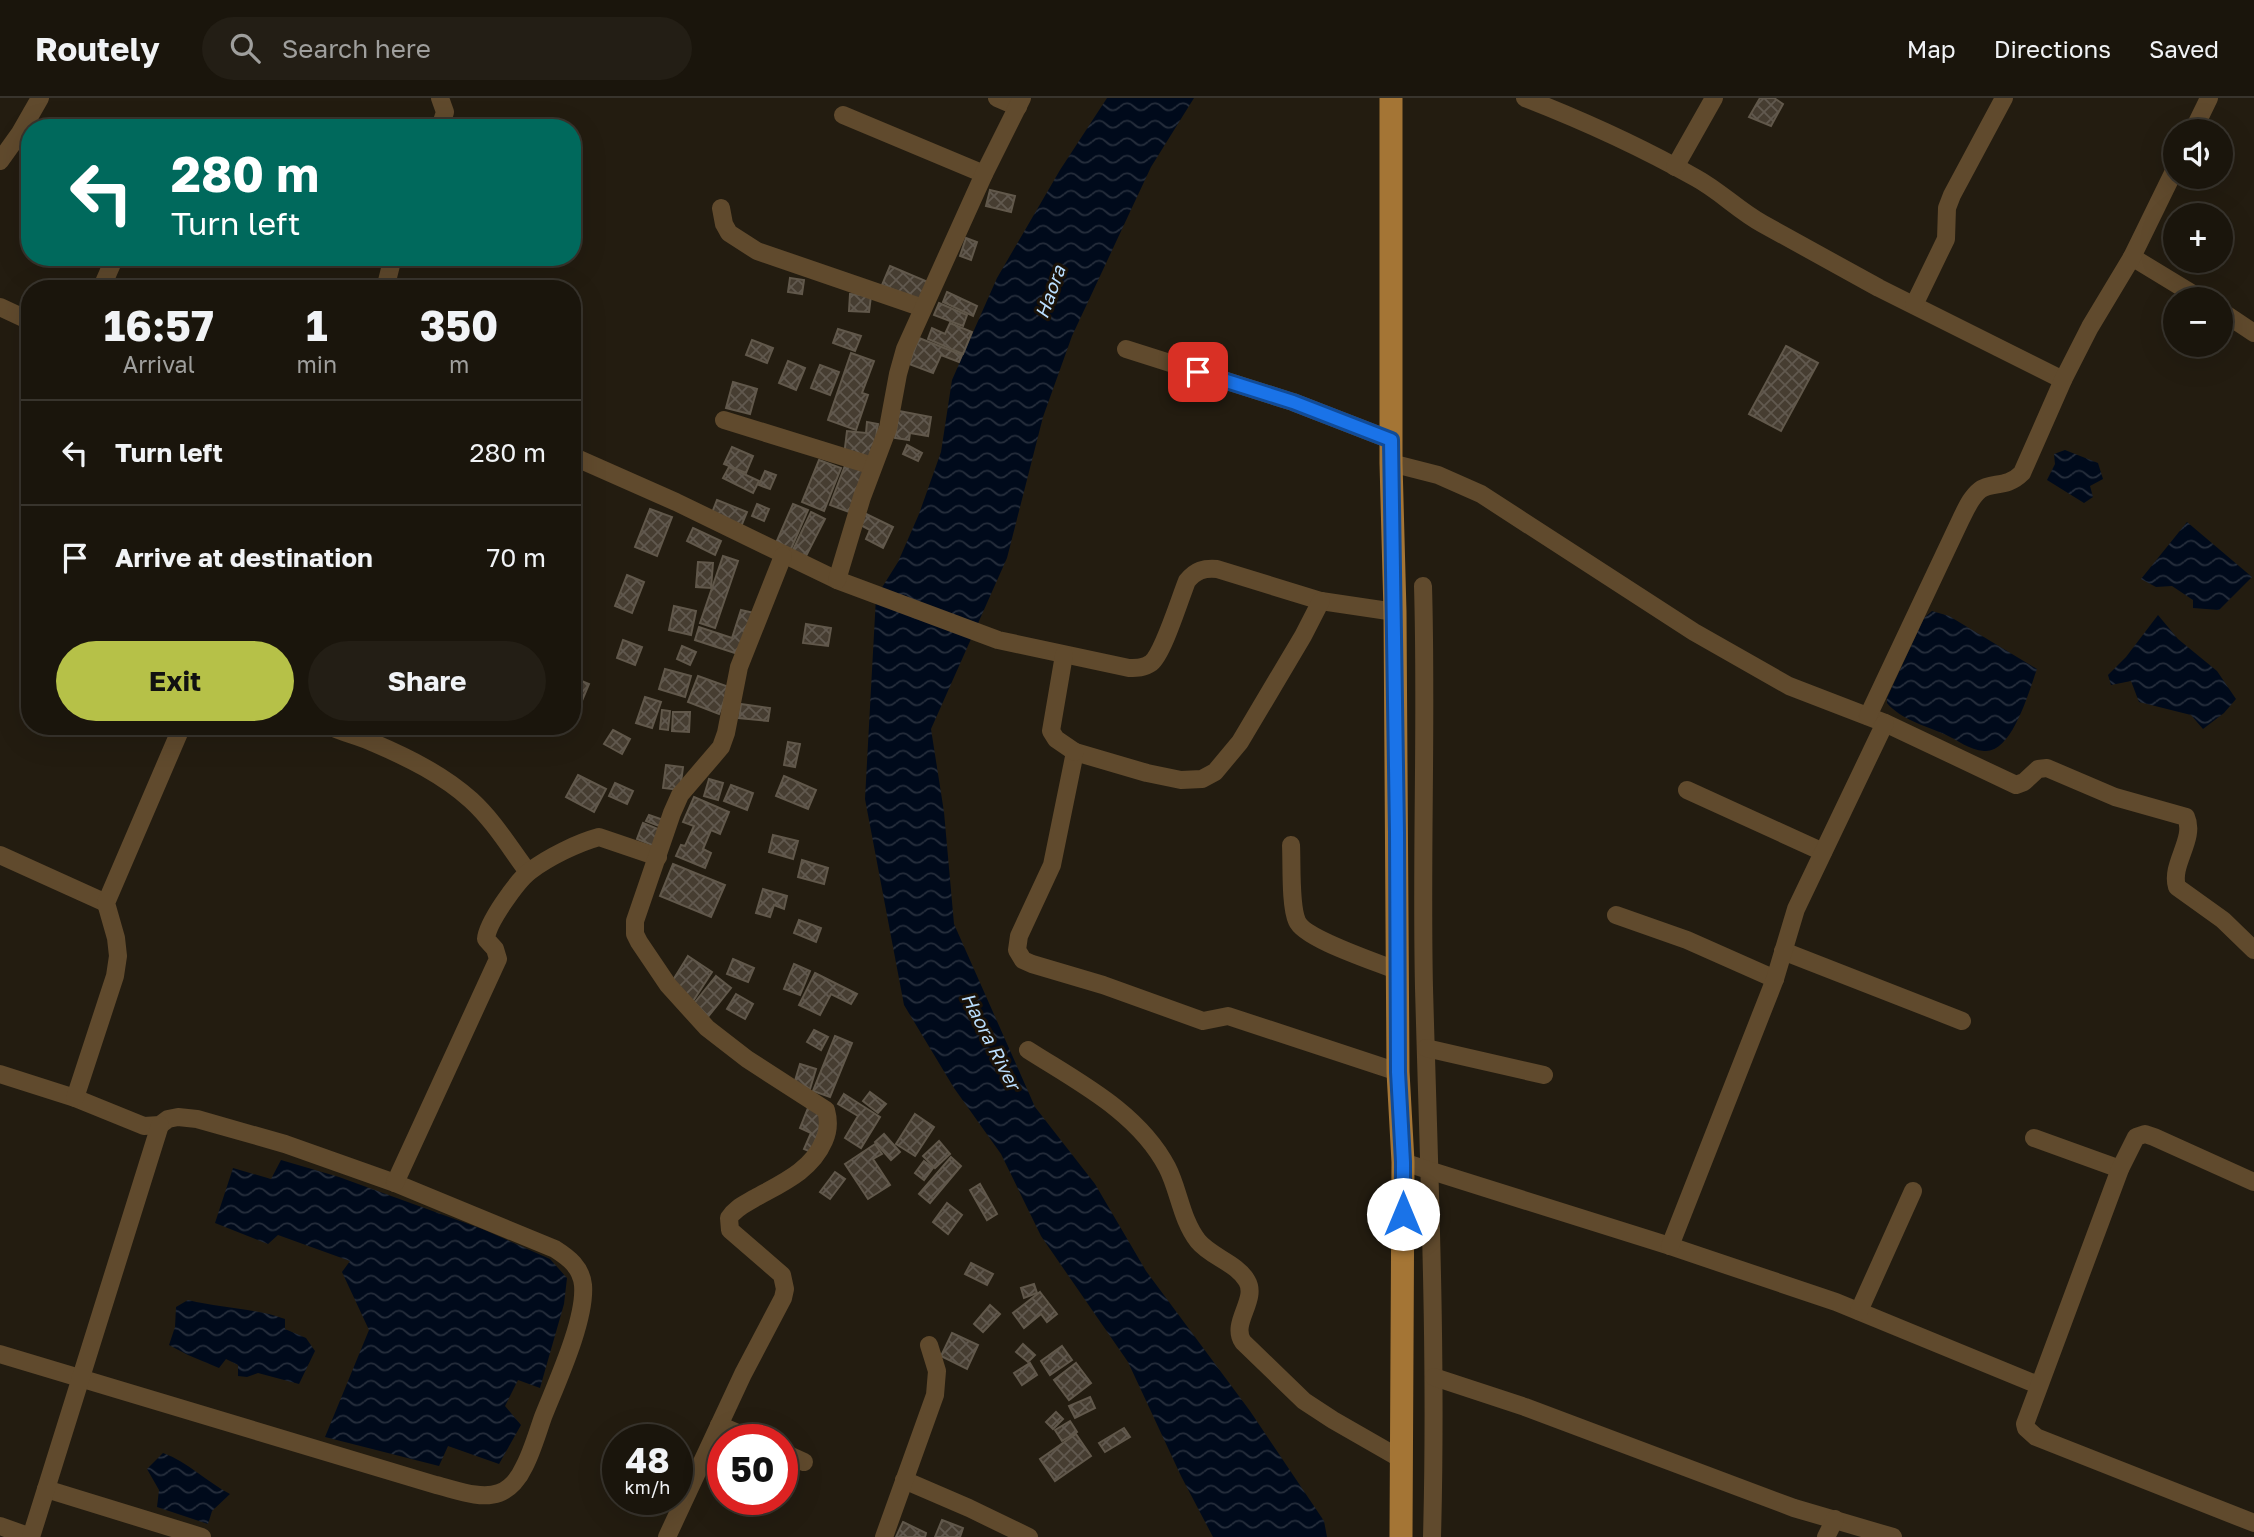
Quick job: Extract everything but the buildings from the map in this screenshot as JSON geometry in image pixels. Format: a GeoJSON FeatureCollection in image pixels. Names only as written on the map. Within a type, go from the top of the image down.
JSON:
{"type":"FeatureCollection","features":[{"type":"Feature","properties":{"kind":"main road"},"geometry":{"type":"LineString","coordinates":[[1391,98],[1391,452],[1395,612],[1398,1072],[1403,1162],[1401,1537]]}},
{"type":"Feature","properties":{"kind":"street"},"geometry":{"type":"LineString","coordinates":[[28,119],[40,98]]}},
{"type":"Feature","properties":{"kind":"street"},"geometry":{"type":"LineString","coordinates":[[440,98],[445,112],[443,119]]}},
{"type":"Feature","properties":{"kind":"street"},"geometry":{"type":"LineString","coordinates":[[837,580],[873,466],[888,428],[901,359],[984,174],[1020,103],[997,98]]}},
{"type":"Feature","properties":{"kind":"street"},"geometry":{"type":"LineString","coordinates":[[1525,98],[1620,137],[1721,194],[1745,214],[1914,306],[2063,380]]}},
{"type":"Feature","properties":{"kind":"street"},"geometry":{"type":"LineString","coordinates":[[1675,167],[1714,98]]}},
{"type":"Feature","properties":{"kind":"street"},"geometry":{"type":"LineString","coordinates":[[1914,306],[1946,239],[1947,208],[1952,195],[2004,98]]}},
{"type":"Feature","properties":{"kind":"street"},"geometry":{"type":"LineString","coordinates":[[2199,119],[2209,98]]}},
{"type":"Feature","properties":{"kind":"street"},"geometry":{"type":"LineString","coordinates":[[843,115],[984,174]]}},
{"type":"Feature","properties":{"kind":"street"},"geometry":{"type":"LineString","coordinates":[[0,162],[21,131]]}},
{"type":"Feature","properties":{"kind":"street"},"geometry":{"type":"LineString","coordinates":[[1868,716],[1961,519],[1984,487],[2005,484],[2022,474],[2063,380],[2090,327],[2132,257],[2165,189]]}},
{"type":"Feature","properties":{"kind":"street"},"geometry":{"type":"LineString","coordinates":[[721,208],[729,233],[757,251],[923,308]]}},
{"type":"Feature","properties":{"kind":"street"},"geometry":{"type":"LineString","coordinates":[[2132,257],[2181,287]]}},
{"type":"Feature","properties":{"kind":"street"},"geometry":{"type":"LineString","coordinates":[[0,307],[21,317]]}},
{"type":"Feature","properties":{"kind":"street"},"geometry":{"type":"LineString","coordinates":[[2233,319],[2254,333]]}},
{"type":"Feature","properties":{"kind":"street"},"geometry":{"type":"LineString","coordinates":[[1126,349],[1293,402],[1481,494],[1694,632],[1789,687],[1885,723],[2016,785],[2024,782],[2038,769],[2047,768],[2115,797],[2186,817],[2190,826],[2176,870],[2177,887],[2223,920],[2254,950]]}},
{"type":"Feature","properties":{"kind":"street"},"geometry":{"type":"LineString","coordinates":[[724,420],[873,466]]}},
{"type":"Feature","properties":{"kind":"street"},"geometry":{"type":"LineString","coordinates":[[581,460],[676,502],[783,556],[869,593],[998,640],[1129,668],[1139,668],[1153,662],[1163,644],[1187,581],[1193,574],[1207,568],[1321,601],[1395,612]]}},
{"type":"Feature","properties":{"kind":"street"},"geometry":{"type":"LineString","coordinates":[[720,1424],[783,1298],[785,1289],[782,1275],[730,1230],[729,1218],[738,1208],[799,1173],[811,1163],[828,1133],[829,1120],[826,1110],[747,1059],[707,1028],[668,985],[639,942],[635,934],[635,921],[680,795],[720,747],[726,733],[739,667],[783,556]]}},
{"type":"Feature","properties":{"kind":"street"},"geometry":{"type":"LineString","coordinates":[[1423,586],[1424,972],[1434,1377],[1432,1537]]}},
{"type":"Feature","properties":{"kind":"street"},"geometry":{"type":"LineString","coordinates":[[1064,655],[1051,731],[1056,739],[1075,752],[1147,773],[1181,780],[1202,779],[1215,772],[1240,742],[1321,601]]}},
{"type":"Feature","properties":{"kind":"street"},"geometry":{"type":"LineString","coordinates":[[1670,1246],[1775,979],[1796,909],[1885,723]]}},
{"type":"Feature","properties":{"kind":"street"},"geometry":{"type":"LineString","coordinates":[[75,1098],[115,976],[118,956],[116,938],[106,903],[178,735]]}},
{"type":"Feature","properties":{"kind":"street"},"geometry":{"type":"LineString","coordinates":[[353,735],[424,766],[448,781],[472,801],[494,826],[528,872]]}},
{"type":"Feature","properties":{"kind":"street"},"geometry":{"type":"LineString","coordinates":[[1075,752],[1054,857],[1019,936],[1018,955],[1032,964],[1103,985],[1203,1021],[1228,1016],[1398,1072]]}},
{"type":"Feature","properties":{"kind":"street"},"geometry":{"type":"LineString","coordinates":[[1687,790],[1823,852]]}},
{"type":"Feature","properties":{"kind":"street"},"geometry":{"type":"LineString","coordinates":[[395,1183],[498,959],[495,949],[486,939],[489,925],[528,872],[599,837],[658,857]]}},
{"type":"Feature","properties":{"kind":"street"},"geometry":{"type":"LineString","coordinates":[[1292,845],[1294,915],[1300,927],[1312,936],[1398,971]]}},
{"type":"Feature","properties":{"kind":"street"},"geometry":{"type":"LineString","coordinates":[[0,855],[106,903]]}},
{"type":"Feature","properties":{"kind":"street"},"geometry":{"type":"LineString","coordinates":[[1616,915],[1687,940],[1775,979]]}},
{"type":"Feature","properties":{"kind":"street"},"geometry":{"type":"LineString","coordinates":[[1783,951],[1962,1021]]}},
{"type":"Feature","properties":{"kind":"street"},"geometry":{"type":"LineString","coordinates":[[1426,1048],[1544,1075]]}},
{"type":"Feature","properties":{"kind":"street"},"geometry":{"type":"LineString","coordinates":[[1028,1050],[1121,1112],[1152,1145],[1167,1167],[1188,1227],[1198,1242],[1239,1272],[1248,1282],[1249,1292],[1239,1331],[1243,1342],[1304,1401],[1401,1459]]}},
{"type":"Feature","properties":{"kind":"street"},"geometry":{"type":"LineString","coordinates":[[0,1074],[75,1098],[144,1126],[160,1125],[178,1117],[197,1119],[285,1144],[395,1183],[555,1249],[578,1269],[583,1297],[565,1359],[524,1468],[514,1483],[500,1493],[476,1494],[436,1485],[0,1354]]}},
{"type":"Feature","properties":{"kind":"street"},"geometry":{"type":"LineString","coordinates":[[0,1526],[31,1537],[160,1125]]}},
{"type":"Feature","properties":{"kind":"street"},"geometry":{"type":"LineString","coordinates":[[2254,1182],[2145,1134],[2132,1142],[2025,1424],[2036,1437],[2254,1523]]}},
{"type":"Feature","properties":{"kind":"street"},"geometry":{"type":"LineString","coordinates":[[2034,1138],[2120,1169]]}},
{"type":"Feature","properties":{"kind":"street"},"geometry":{"type":"LineString","coordinates":[[1403,1162],[1670,1246],[1858,1311],[2038,1385]]}},
{"type":"Feature","properties":{"kind":"street"},"geometry":{"type":"LineString","coordinates":[[1858,1311],[1913,1191]]}},
{"type":"Feature","properties":{"kind":"street"},"geometry":{"type":"LineString","coordinates":[[884,1537],[937,1382],[937,1371],[929,1345]]}},
{"type":"Feature","properties":{"kind":"street"},"geometry":{"type":"LineString","coordinates":[[1434,1377],[1525,1407],[1794,1508],[1893,1537]]}},
{"type":"Feature","properties":{"kind":"street"},"geometry":{"type":"LineString","coordinates":[[667,1537],[707,1451]]}},
{"type":"Feature","properties":{"kind":"street"},"geometry":{"type":"LineString","coordinates":[[798,1459],[804,1462]]}},
{"type":"Feature","properties":{"kind":"street"},"geometry":{"type":"LineString","coordinates":[[904,1480],[1029,1537]]}},
{"type":"Feature","properties":{"kind":"street"},"geometry":{"type":"LineString","coordinates":[[46,1489],[202,1537]]}},
{"type":"Feature","properties":{"kind":"street"},"geometry":{"type":"LineString","coordinates":[[1826,1537],[1835,1519]]}},
{"type":"Feature","properties":{"kind":"water"},"geometry":{"type":"Polygon","coordinates":[[[1107,98],[1194,98],[1151,167],[1072,336],[1043,417],[1007,558],[931,729],[944,812],[954,924],[1035,1107],[1095,1184],[1146,1271],[1250,1411],[1324,1521],[1327,1537],[1213,1537],[1181,1476],[1128,1362],[1041,1236],[1001,1154],[954,1088],[904,1005],[865,799],[876,597],[898,562],[919,514],[941,452],[952,380],[997,278],[1060,170],[1107,98]]]}},
{"type":"Feature","properties":{"kind":"water"},"geometry":{"type":"Polygon","coordinates":[[[2065,450],[2098,463],[2103,479],[2090,486],[2093,497],[2084,503],[2047,480],[2055,464],[2054,454],[2065,450]]]}},
{"type":"Feature","properties":{"kind":"water"},"geometry":{"type":"Polygon","coordinates":[[[2187,522],[2252,577],[2219,610],[2193,608],[2193,600],[2172,586],[2156,587],[2141,579],[2187,522]]]}},
{"type":"Feature","properties":{"kind":"water"},"geometry":{"type":"Polygon","coordinates":[[[1932,611],[1949,616],[2037,669],[2018,719],[2003,743],[1994,749],[1984,751],[1968,747],[1906,718],[1887,703],[1924,618],[1932,611]]]}},
{"type":"Feature","properties":{"kind":"water"},"geometry":{"type":"Polygon","coordinates":[[[2158,615],[2178,639],[2217,671],[2236,699],[2224,713],[2203,729],[2191,715],[2139,702],[2131,681],[2111,685],[2108,675],[2126,657],[2158,615]]]}},
{"type":"Feature","properties":{"kind":"water"},"geometry":{"type":"Polygon","coordinates":[[[281,1160],[339,1177],[482,1229],[550,1259],[567,1278],[564,1304],[540,1388],[518,1380],[505,1406],[521,1425],[499,1464],[448,1446],[439,1466],[325,1437],[369,1330],[342,1272],[350,1261],[278,1235],[268,1244],[215,1223],[233,1168],[271,1179],[281,1160]]]}},
{"type":"Feature","properties":{"kind":"water"},"geometry":{"type":"Polygon","coordinates":[[[188,1300],[285,1319],[285,1329],[306,1338],[315,1351],[299,1384],[258,1373],[247,1377],[238,1376],[238,1365],[226,1359],[219,1368],[169,1345],[175,1327],[176,1307],[188,1300]]]}},
{"type":"Feature","properties":{"kind":"water"},"geometry":{"type":"Polygon","coordinates":[[[163,1453],[230,1494],[212,1511],[208,1524],[157,1507],[159,1490],[147,1469],[163,1453]]]}},
{"type":"Feature","properties":{"kind":"route"},"geometry":{"type":"LineString","coordinates":[[1198,372],[1293,402],[1391,440],[1398,1072],[1403,1214]]}},
{"type":"Feature","properties":{"kind":"water label","name":"Haora"},"geometry":{"type":"Point","coordinates":[1050,292]}},
{"type":"Feature","properties":{"kind":"water label","name":"Haora River"},"geometry":{"type":"Point","coordinates":[991,1041]}}]}
